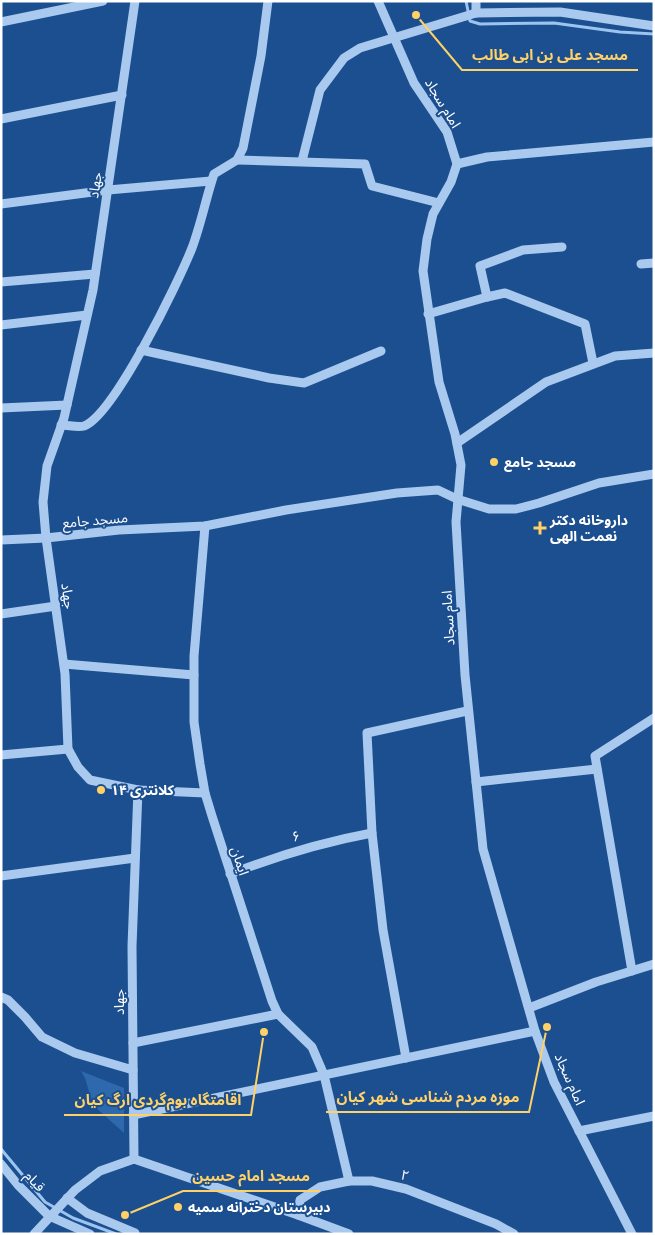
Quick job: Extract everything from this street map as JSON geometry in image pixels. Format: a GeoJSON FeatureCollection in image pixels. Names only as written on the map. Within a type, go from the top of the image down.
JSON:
{"type":"FeatureCollection","features":[{"type":"Feature","properties":{"kind":"street"},"geometry":{"type":"LineString","coordinates":[[1,22],[103,1]]}},
{"type":"Feature","properties":{"kind":"street","name":"جهاد"},"geometry":{"type":"LineString","coordinates":[[134,1159],[132,946],[138,790],[90,780],[78,767],[68,749],[64,664],[46,538],[43,502],[46,466],[67,405],[95,274],[135,1]]}},
{"type":"Feature","properties":{"kind":"street"},"geometry":{"type":"LineString","coordinates":[[61,425],[83,426],[97,418],[112,400],[175,286],[192,247],[214,174],[237,160],[243,148],[262,56],[268,1]]}},
{"type":"Feature","properties":{"kind":"street","name":"امام سجاد"},"geometry":{"type":"LineString","coordinates":[[378,1],[414,83],[447,132],[457,164],[451,182],[433,214],[427,239],[423,271],[439,382],[457,443],[461,466],[457,499],[458,558],[468,711],[483,849],[535,1031],[554,1082],[632,1234]]}},
{"type":"Feature","properties":{"kind":"street"},"geometry":{"type":"LineString","coordinates":[[476,1],[476,12]]}},
{"type":"Feature","properties":{"kind":"street"},"geometry":{"type":"LineString","coordinates":[[302,161],[320,90],[344,58],[360,48],[476,12],[560,12],[654,26]]}},
{"type":"Feature","properties":{"kind":"street"},"geometry":{"type":"LineString","coordinates":[[1,119],[122,95]]}},
{"type":"Feature","properties":{"kind":"street"},"geometry":{"type":"LineString","coordinates":[[457,164],[487,157],[654,142]]}},
{"type":"Feature","properties":{"kind":"street"},"geometry":{"type":"LineString","coordinates":[[237,160],[365,164],[372,186],[439,203]]}},
{"type":"Feature","properties":{"kind":"street"},"geometry":{"type":"LineString","coordinates":[[1,204],[108,190],[211,181]]}},
{"type":"Feature","properties":{"kind":"street"},"geometry":{"type":"LineString","coordinates":[[487,296],[480,266],[523,250],[562,247]]}},
{"type":"Feature","properties":{"kind":"street"},"geometry":{"type":"LineString","coordinates":[[641,264],[654,263]]}},
{"type":"Feature","properties":{"kind":"street"},"geometry":{"type":"LineString","coordinates":[[1,282],[95,274]]}},
{"type":"Feature","properties":{"kind":"street"},"geometry":{"type":"LineString","coordinates":[[428,314],[487,296],[505,293],[585,324],[594,363]]}},
{"type":"Feature","properties":{"kind":"street"},"geometry":{"type":"LineString","coordinates":[[1,325],[87,315]]}},
{"type":"Feature","properties":{"kind":"street"},"geometry":{"type":"LineString","coordinates":[[141,350],[269,378],[304,383],[381,352]]}},
{"type":"Feature","properties":{"kind":"street"},"geometry":{"type":"LineString","coordinates":[[457,443],[546,382],[615,356],[654,353]]}},
{"type":"Feature","properties":{"kind":"street"},"geometry":{"type":"LineString","coordinates":[[1,408],[67,405]]}},
{"type":"Feature","properties":{"kind":"street","name":"مسجد جامع"},"geometry":{"type":"LineString","coordinates":[[1,540],[46,538],[119,530],[205,526],[286,510],[397,493],[438,490],[457,499],[489,509],[516,509],[599,483],[654,474]]}},
{"type":"Feature","properties":{"kind":"street","name":"ایمان"},"geometry":{"type":"LineString","coordinates":[[205,526],[198,591],[194,675],[194,722],[205,793],[272,1001],[278,1014],[312,1047],[324,1076],[349,1181]]}},
{"type":"Feature","properties":{"kind":"street"},"geometry":{"type":"LineString","coordinates":[[1,614],[56,606]]}},
{"type":"Feature","properties":{"kind":"street"},"geometry":{"type":"LineString","coordinates":[[64,664],[194,675]]}},
{"type":"Feature","properties":{"kind":"street"},"geometry":{"type":"LineString","coordinates":[[406,1058],[383,930],[372,833],[367,733],[468,711]]}},
{"type":"Feature","properties":{"kind":"street"},"geometry":{"type":"LineString","coordinates":[[632,971],[596,756],[654,718]]}},
{"type":"Feature","properties":{"kind":"street"},"geometry":{"type":"LineString","coordinates":[[1,755],[68,749]]}},
{"type":"Feature","properties":{"kind":"street"},"geometry":{"type":"LineString","coordinates":[[476,782],[597,769]]}},
{"type":"Feature","properties":{"kind":"street"},"geometry":{"type":"LineString","coordinates":[[138,790],[205,793]]}},
{"type":"Feature","properties":{"kind":"street","name":"۶"},"geometry":{"type":"LineString","coordinates":[[230,874],[282,854],[331,841],[372,833]]}},
{"type":"Feature","properties":{"kind":"street"},"geometry":{"type":"LineString","coordinates":[[1,876],[135,858]]}},
{"type":"Feature","properties":{"kind":"street"},"geometry":{"type":"LineString","coordinates":[[529,1008],[596,982],[654,964]]}},
{"type":"Feature","properties":{"kind":"street"},"geometry":{"type":"LineString","coordinates":[[1,997],[8,1000],[42,1037],[75,1053],[133,1070]]}},
{"type":"Feature","properties":{"kind":"street"},"geometry":{"type":"LineString","coordinates":[[133,1043],[278,1014]]}},
{"type":"Feature","properties":{"kind":"street"},"geometry":{"type":"LineString","coordinates":[[134,1115],[535,1031]]}},
{"type":"Feature","properties":{"kind":"street"},"geometry":{"type":"LineString","coordinates":[[579,1130],[654,1116]]}},
{"type":"Feature","properties":{"kind":"street"},"geometry":{"type":"LineString","coordinates":[[34,1234],[75,1190],[100,1171],[134,1159],[349,1234]]}},
{"type":"Feature","properties":{"kind":"street","name":"قیام"},"geometry":{"type":"LineString","coordinates":[[1,1164],[18,1185],[50,1217]]}},
{"type":"Feature","properties":{"kind":"street","name":"۲"},"geometry":{"type":"LineString","coordinates":[[298,1215],[300,1200],[320,1187],[349,1181],[372,1180],[406,1190],[496,1224],[514,1234]]}},
{"type":"Feature","properties":{"kind":"street"},"geometry":{"type":"LineString","coordinates":[[67,1198],[87,1213],[135,1233]]}},
{"type":"Feature","properties":{"kind":"street"},"geometry":{"type":"LineString","coordinates":[[41,1234],[50,1217]]}},
{"type":"Feature","properties":{"kind":"street"},"geometry":{"type":"LineString","coordinates":[[50,1217],[90,1234]]}},
{"type":"Feature","properties":{"kind":"shaded area"},"geometry":{"type":"Polygon","coordinates":[[[81,1071],[124,1088],[124,1133],[93,1105],[81,1071]]]}},
{"type":"Feature","properties":{"kind":"waterway"},"geometry":{"type":"LineString","coordinates":[[466,1],[470,21],[480,24],[554,23],[620,32],[654,34]]}},
{"type":"Feature","properties":{"kind":"waterway"},"geometry":{"type":"LineString","coordinates":[[1,1149],[45,1202],[73,1218],[116,1234]]}},
{"type":"Feature","properties":{"kind":"place","name":"مسجد علی بن ابی طالب"},"geometry":{"type":"Point","coordinates":[416,15]}},
{"type":"Feature","properties":{"kind":"place","name":"مسجد جامع"},"geometry":{"type":"Point","coordinates":[494,462]}},
{"type":"Feature","properties":{"kind":"place","name":"داروخانه دکتر نعمت الهی"},"geometry":{"type":"Point","coordinates":[540,528]}},
{"type":"Feature","properties":{"kind":"place","name":"کلانتری ۱۴"},"geometry":{"type":"Point","coordinates":[101,790]}},
{"type":"Feature","properties":{"kind":"place","name":"موزه مردم شناسی شهر کیان"},"geometry":{"type":"Point","coordinates":[547,1027]}},
{"type":"Feature","properties":{"kind":"place","name":"اقامتگاه بوم‌گردی ارگ کیان"},"geometry":{"type":"Point","coordinates":[264,1032]}},
{"type":"Feature","properties":{"kind":"place","name":"دبیرستان دخترانه سمیه"},"geometry":{"type":"Point","coordinates":[178,1207]}},
{"type":"Feature","properties":{"kind":"place","name":"مسجد امام حسین"},"geometry":{"type":"Point","coordinates":[125,1215]}}]}
